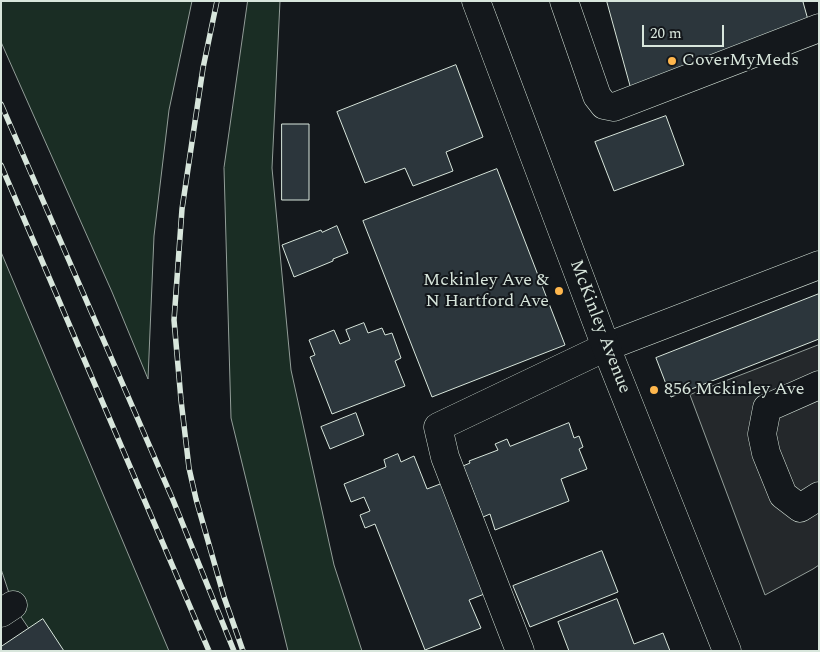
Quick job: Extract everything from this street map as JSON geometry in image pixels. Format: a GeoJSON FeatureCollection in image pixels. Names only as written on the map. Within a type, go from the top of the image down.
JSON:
{"type":"FeatureCollection","features":[{"type":"Feature","properties":{"kind":"main road","name":"McKinley Avenue"},"geometry":{"type":"LineString","coordinates":[[476,1],[606,346],[727,651]]}},
{"type":"Feature","properties":{"kind":"main road"},"geometry":{"type":"LineString","coordinates":[[564,1],[596,96],[604,105],[614,107],[819,28]]}},
{"type":"Feature","properties":{"kind":"main road"},"geometry":{"type":"LineString","coordinates":[[520,651],[445,457],[438,427],[606,346],[819,265]]}},
{"type":"Feature","properties":{"kind":"main road"},"geometry":{"type":"LineString","coordinates":[[819,385],[768,408],[762,434],[766,452],[783,495],[800,508],[819,496]]}},
{"type":"Feature","properties":{"kind":"green space"},"geometry":{"type":"Polygon","coordinates":[[[1,1],[192,1],[169,110],[154,236],[148,379],[112,292],[1,42],[1,1]]]}},
{"type":"Feature","properties":{"kind":"green space"},"geometry":{"type":"Polygon","coordinates":[[[248,1],[280,1],[272,168],[291,370],[334,565],[362,651],[288,651],[231,418],[224,168],[248,1]]]}},
{"type":"Feature","properties":{"kind":"green space"},"geometry":{"type":"Polygon","coordinates":[[[1,252],[169,651],[44,651],[13,605],[1,569],[1,252]]]}},
{"type":"Feature","properties":{"kind":"shaded area"},"geometry":{"type":"Polygon","coordinates":[[[819,345],[819,565],[765,595],[690,395],[819,345]]]}},
{"type":"Feature","properties":{"kind":"building","name":"CoverMyMeds"},"geometry":{"type":"Polygon","coordinates":[[[607,1],[805,1],[803,2],[810,27],[633,95],[607,1]]]}},
{"type":"Feature","properties":{"kind":"building"},"geometry":{"type":"Polygon","coordinates":[[[456,65],[483,137],[446,152],[453,171],[413,186],[405,168],[365,183],[337,112],[456,65]]]}},
{"type":"Feature","properties":{"kind":"building"},"geometry":{"type":"Polygon","coordinates":[[[666,116],[684,165],[614,191],[595,142],[666,116]]]}},
{"type":"Feature","properties":{"kind":"building"},"geometry":{"type":"Polygon","coordinates":[[[282,124],[309,124],[309,200],[282,200],[282,124]]]}},
{"type":"Feature","properties":{"kind":"building"},"geometry":{"type":"Polygon","coordinates":[[[497,169],[565,345],[432,397],[363,221],[497,169]]]}},
{"type":"Feature","properties":{"kind":"building"},"geometry":{"type":"Polygon","coordinates":[[[337,226],[348,253],[294,277],[282,245],[337,226]]]}},
{"type":"Feature","properties":{"kind":"building"},"geometry":{"type":"Polygon","coordinates":[[[819,294],[819,339],[671,397],[656,358],[819,294]]]}},
{"type":"Feature","properties":{"kind":"building"},"geometry":{"type":"Polygon","coordinates":[[[364,323],[368,333],[382,328],[385,335],[392,333],[401,358],[395,361],[405,386],[332,414],[310,357],[315,355],[309,340],[334,330],[340,344],[350,340],[346,330],[364,323]]]}},
{"type":"Feature","properties":{"kind":"building"},"geometry":{"type":"Polygon","coordinates":[[[356,413],[364,435],[330,449],[321,427],[356,413]]]}},
{"type":"Feature","properties":{"kind":"building"},"geometry":{"type":"Polygon","coordinates":[[[569,423],[574,438],[579,436],[583,447],[579,449],[587,469],[561,479],[569,501],[495,530],[490,514],[483,517],[463,466],[470,463],[469,461],[498,450],[495,444],[507,439],[510,446],[569,423]]]}},
{"type":"Feature","properties":{"kind":"building"},"geometry":{"type":"Polygon","coordinates":[[[398,454],[401,462],[414,456],[427,489],[448,481],[492,591],[469,600],[481,628],[425,650],[375,524],[365,528],[360,515],[370,511],[364,497],[351,502],[344,484],[386,467],[384,460],[398,454]]]}},
{"type":"Feature","properties":{"kind":"building"},"geometry":{"type":"Polygon","coordinates":[[[602,551],[618,592],[530,627],[513,586],[602,551]]]}},
{"type":"Feature","properties":{"kind":"building"},"geometry":{"type":"Polygon","coordinates":[[[617,599],[634,644],[663,633],[670,651],[569,651],[558,622],[617,599]]]}},
{"type":"Feature","properties":{"kind":"building"},"geometry":{"type":"Polygon","coordinates":[[[43,619],[64,651],[1,651],[1,647],[43,619]]]}},
{"type":"Feature","properties":{"kind":"railway"},"geometry":{"type":"LineString","coordinates":[[217,1],[203,68],[182,209],[174,320],[189,468],[224,597],[243,651]]}},
{"type":"Feature","properties":{"kind":"railway"},"geometry":{"type":"LineString","coordinates":[[1,104],[173,500],[234,651]]}},
{"type":"Feature","properties":{"kind":"railway"},"geometry":{"type":"LineString","coordinates":[[1,165],[209,651]]}},
{"type":"Feature","properties":{"kind":"place","name":"CoverMyMeds"},"geometry":{"type":"Point","coordinates":[672,61]}},
{"type":"Feature","properties":{"kind":"place","name":"Mckinley Ave & N Hartford Ave"},"geometry":{"type":"Point","coordinates":[559,291]}},
{"type":"Feature","properties":{"kind":"place","name":"856 Mckinley Ave"},"geometry":{"type":"Point","coordinates":[654,390]}}]}
